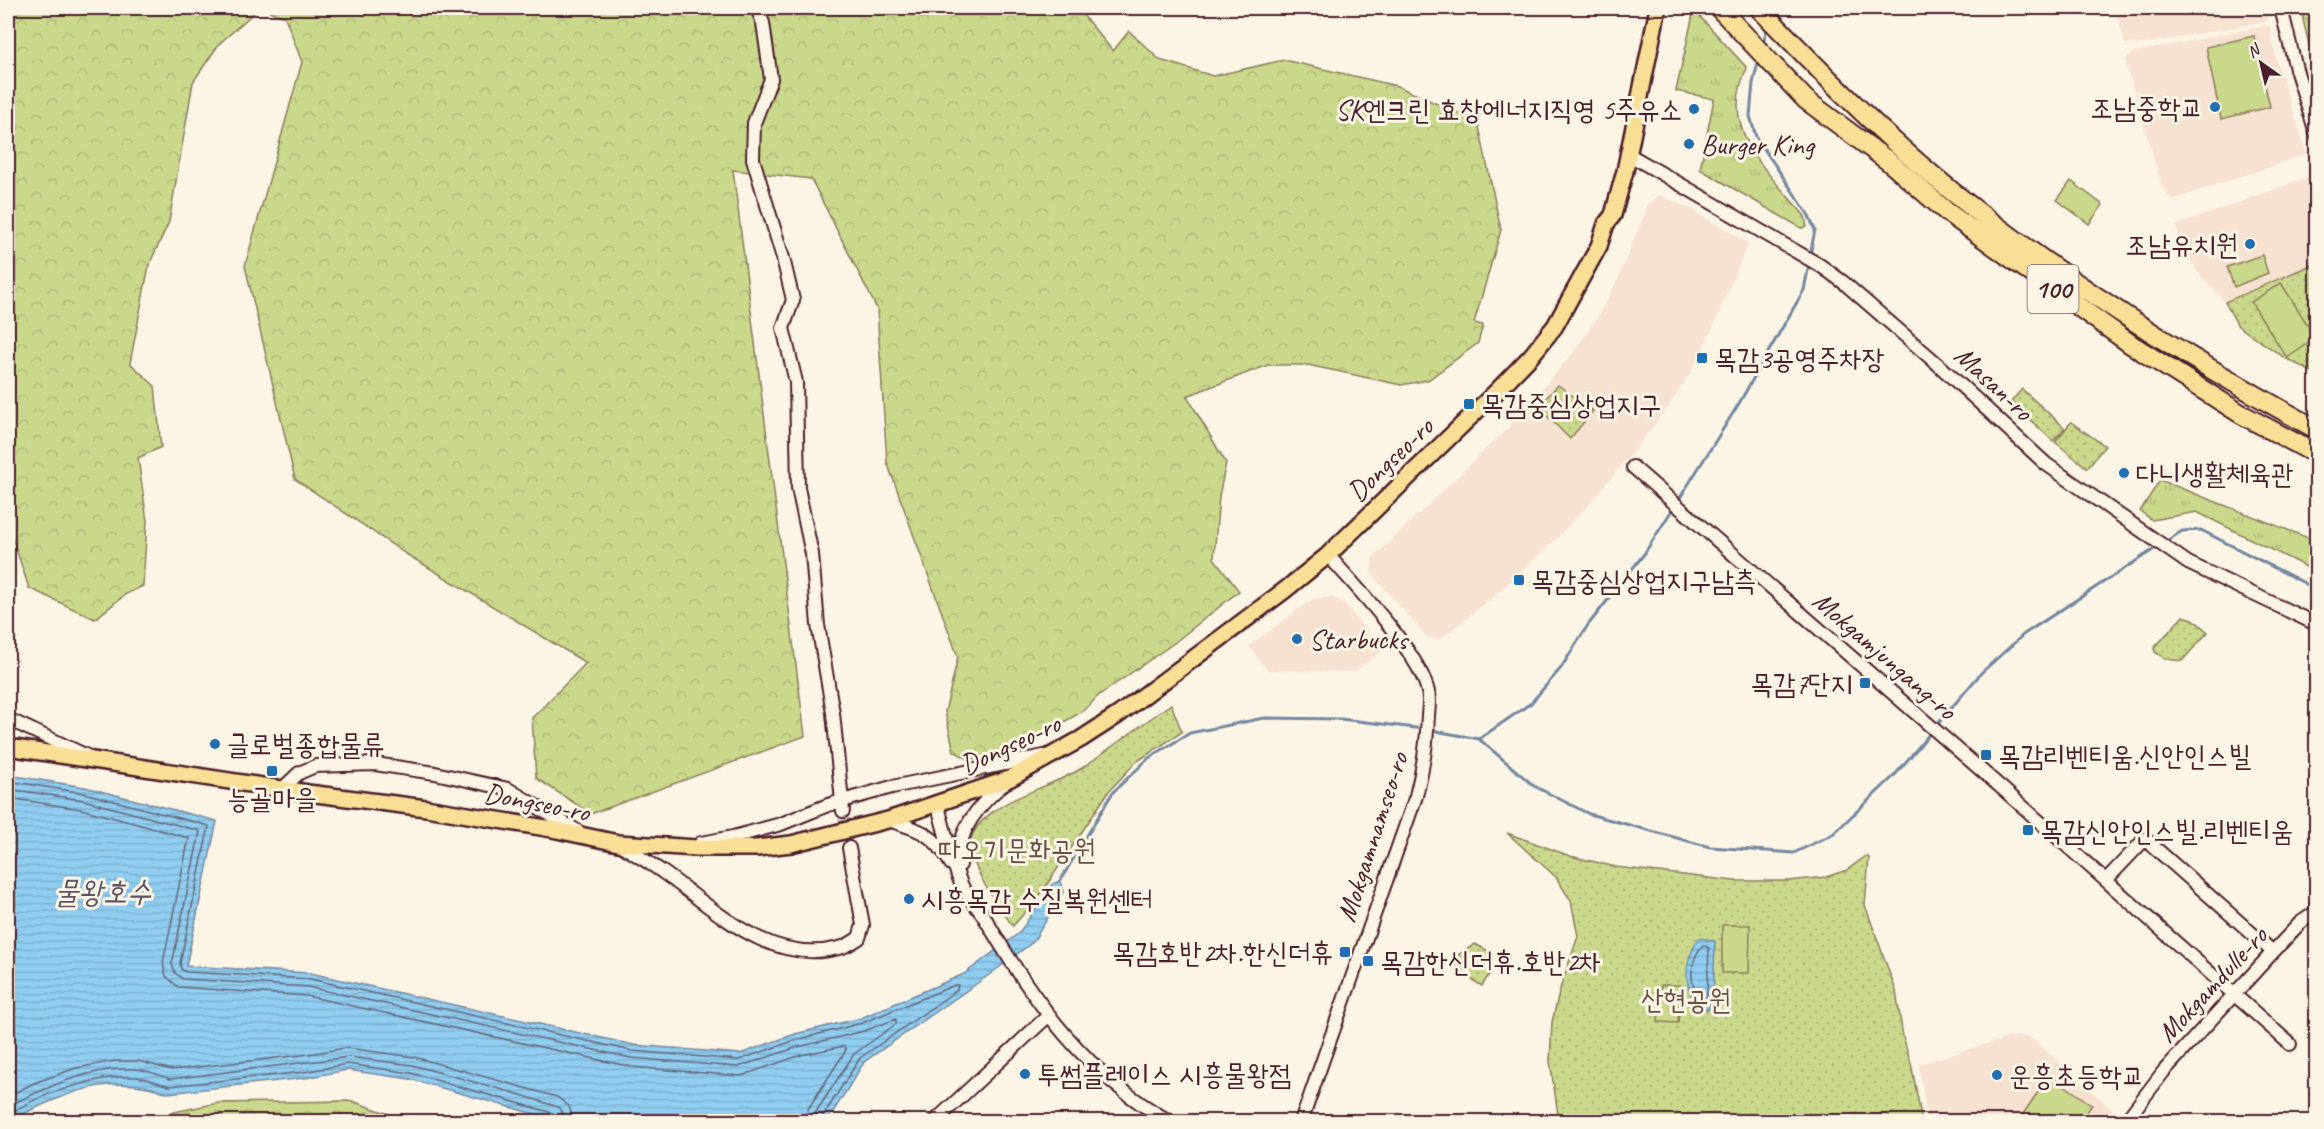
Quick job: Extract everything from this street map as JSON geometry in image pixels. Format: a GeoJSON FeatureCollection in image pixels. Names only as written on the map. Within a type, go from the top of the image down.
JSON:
{"type":"FeatureCollection","features":[{"type":"Feature","properties":{"kind":"highway","name":"100"},"geometry":{"type":"LineString","coordinates":[[1719,8],[1806,100],[1888,161],[1947,212],[2132,345],[2241,414],[2316,454]]}},
{"type":"Feature","properties":{"kind":"highway","name":"100"},"geometry":{"type":"LineString","coordinates":[[1760,8],[1824,76],[1953,192],[2019,242],[2137,324],[2246,391],[2316,429]]}},
{"type":"Feature","properties":{"kind":"main road","name":"Dongseo-ro"},"geometry":{"type":"LineString","coordinates":[[8,747],[282,789],[426,808],[552,829],[618,843],[678,847],[758,848],[791,844],[888,820],[1009,780],[1118,715],[1328,555],[1497,391],[1555,326],[1599,246],[1606,224],[1613,215],[1658,8]]}},
{"type":"Feature","properties":{"kind":"street"},"geometry":{"type":"LineString","coordinates":[[757,8],[763,23],[771,79],[754,123],[753,159],[783,258],[793,300],[783,328],[796,382],[798,488],[812,554],[818,625],[833,713],[843,806]]}},
{"type":"Feature","properties":{"kind":"street"},"geometry":{"type":"LineString","coordinates":[[2281,8],[2296,69],[2316,133]]}},
{"type":"Feature","properties":{"kind":"street","name":"Masan-ro"},"geometry":{"type":"LineString","coordinates":[[1628,154],[1821,266],[1843,282],[1932,359],[2046,464],[2138,530],[2188,563],[2316,624]]}},
{"type":"Feature","properties":{"kind":"street","name":"Mokgamjungang-ro"},"geometry":{"type":"LineString","coordinates":[[1638,471],[2290,1044]]}},
{"type":"Feature","properties":{"kind":"street","name":"Mokgamnamseo-ro"},"geometry":{"type":"LineString","coordinates":[[1301,1122],[1416,796],[1428,738],[1428,691],[1417,665],[1390,628],[1328,555]]}},
{"type":"Feature","properties":{"kind":"street"},"geometry":{"type":"LineString","coordinates":[[8,719],[96,761]]}},
{"type":"Feature","properties":{"kind":"street"},"geometry":{"type":"LineString","coordinates":[[678,847],[734,837],[843,806],[892,787],[1054,754]]}},
{"type":"Feature","properties":{"kind":"street"},"geometry":{"type":"LineString","coordinates":[[282,789],[299,773],[315,766],[375,764],[435,773],[508,789],[588,838]]}},
{"type":"Feature","properties":{"kind":"street"},"geometry":{"type":"LineString","coordinates":[[963,887],[959,859],[960,842],[966,827],[988,796],[1009,780]]}},
{"type":"Feature","properties":{"kind":"street"},"geometry":{"type":"LineString","coordinates":[[937,803],[963,887]]}},
{"type":"Feature","properties":{"kind":"street"},"geometry":{"type":"LineString","coordinates":[[888,820],[925,832],[934,840],[984,916],[1011,965],[1048,1015],[1075,1047],[1105,1076],[1151,1111],[1171,1122]]}},
{"type":"Feature","properties":{"kind":"street"},"geometry":{"type":"LineString","coordinates":[[2106,880],[2145,838],[2273,952]]}},
{"type":"Feature","properties":{"kind":"street"},"geometry":{"type":"LineString","coordinates":[[618,843],[664,873],[714,912],[762,942],[804,951],[839,948],[859,938],[863,925],[849,848]]}},
{"type":"Feature","properties":{"kind":"street","name":"Mokgamdulle-ro"},"geometry":{"type":"LineString","coordinates":[[2125,1122],[2164,1071],[2300,923],[2316,912]]}},
{"type":"Feature","properties":{"kind":"street"},"geometry":{"type":"LineString","coordinates":[[934,1122],[1048,1015]]}},
{"type":"Feature","properties":{"kind":"shaded area"},"geometry":{"type":"Polygon","coordinates":[[[2116,8],[2265,8],[2267,21],[2143,44],[2125,44],[2116,8]]]}},
{"type":"Feature","properties":{"kind":"shaded area","name":"조남중학교"},"geometry":{"type":"Polygon","coordinates":[[[2269,25],[2278,66],[2307,154],[2172,200],[2162,186],[2125,61],[2135,52],[2269,25]]]}},
{"type":"Feature","properties":{"kind":"shaded area","name":"조남유치원"},"geometry":{"type":"Polygon","coordinates":[[[2313,175],[2316,183],[2316,263],[2225,302],[2196,270],[2175,226],[2313,175]]]}},
{"type":"Feature","properties":{"kind":"shaded area"},"geometry":{"type":"Polygon","coordinates":[[[1659,195],[1689,208],[1748,243],[1692,370],[1670,404],[1640,443],[1589,504],[1552,543],[1494,596],[1439,640],[1427,637],[1371,573],[1373,558],[1507,429],[1573,353],[1596,320],[1618,279],[1649,203],[1659,195]]]}},
{"type":"Feature","properties":{"kind":"shaded area"},"geometry":{"type":"Polygon","coordinates":[[[1331,597],[1344,603],[1382,651],[1354,672],[1267,670],[1249,646],[1313,599],[1331,597]]]}},
{"type":"Feature","properties":{"kind":"shaded area","name":"운흥초등학교"},"geometry":{"type":"Polygon","coordinates":[[[2021,1036],[2033,1039],[2113,1111],[2106,1121],[1927,1121],[1919,1064],[2021,1036]]]}},
{"type":"Feature","properties":{"kind":"green space"},"geometry":{"type":"Polygon","coordinates":[[[8,8],[259,8],[219,44],[193,82],[169,222],[149,265],[130,363],[155,386],[161,447],[138,458],[147,521],[143,586],[126,594],[95,619],[29,588],[8,525],[8,8]]]}},
{"type":"Feature","properties":{"kind":"green space"},"geometry":{"type":"Polygon","coordinates":[[[261,8],[1077,8],[1113,51],[1129,31],[1160,60],[1213,76],[1284,60],[1397,86],[1478,122],[1501,230],[1474,323],[1483,325],[1478,343],[1428,380],[1401,385],[1308,365],[1268,365],[1187,396],[1226,463],[1219,496],[1214,558],[1239,591],[1174,643],[1098,696],[1085,710],[1016,746],[970,760],[954,751],[945,712],[958,657],[887,462],[877,309],[811,179],[733,170],[805,736],[591,814],[536,778],[532,718],[586,663],[403,552],[295,479],[245,266],[302,62],[285,17],[261,8]]]}},
{"type":"Feature","properties":{"kind":"green space"},"geometry":{"type":"Polygon","coordinates":[[[2302,8],[2316,8],[2316,73],[2303,20],[2302,8]]]}},
{"type":"Feature","properties":{"kind":"green space"},"geometry":{"type":"Polygon","coordinates":[[[1694,10],[1747,68],[1739,90],[1738,111],[1742,130],[1762,166],[1805,216],[1807,227],[1801,228],[1700,169],[1714,99],[1676,91],[1694,10]]]}},
{"type":"Feature","properties":{"kind":"green space"},"geometry":{"type":"Polygon","coordinates":[[[2254,36],[2270,107],[2221,119],[2206,47],[2254,36]]]}},
{"type":"Feature","properties":{"kind":"green space"},"geometry":{"type":"Polygon","coordinates":[[[2071,181],[2103,205],[2089,224],[2057,200],[2071,181]]]}},
{"type":"Feature","properties":{"kind":"green space"},"geometry":{"type":"Polygon","coordinates":[[[2262,255],[2268,273],[2234,287],[2227,267],[2262,255]]]}},
{"type":"Feature","properties":{"kind":"green space"},"geometry":{"type":"Polygon","coordinates":[[[2316,263],[2316,374],[2285,358],[2238,326],[2225,302],[2316,263]]]}},
{"type":"Feature","properties":{"kind":"green space"},"geometry":{"type":"Polygon","coordinates":[[[2281,283],[2316,338],[2287,358],[2251,302],[2281,283]]]}},
{"type":"Feature","properties":{"kind":"green space"},"geometry":{"type":"Polygon","coordinates":[[[1558,385],[1593,411],[1570,439],[1538,407],[1558,385]]]}},
{"type":"Feature","properties":{"kind":"green space"},"geometry":{"type":"Polygon","coordinates":[[[2022,389],[2065,428],[2053,441],[2011,402],[2022,389]]]}},
{"type":"Feature","properties":{"kind":"green space"},"geometry":{"type":"Polygon","coordinates":[[[2071,422],[2105,446],[2087,468],[2055,442],[2071,422]]]}},
{"type":"Feature","properties":{"kind":"green space"},"geometry":{"type":"Polygon","coordinates":[[[2160,480],[2316,541],[2316,572],[2197,512],[2152,520],[2140,511],[2160,480]]]}},
{"type":"Feature","properties":{"kind":"green space"},"geometry":{"type":"Polygon","coordinates":[[[2183,616],[2193,619],[2208,632],[2182,661],[2166,659],[2155,652],[2154,648],[2183,616]]]}},
{"type":"Feature","properties":{"kind":"green space","name":"따오기문화공원"},"geometry":{"type":"Polygon","coordinates":[[[1171,704],[1182,732],[1136,762],[1109,791],[1040,895],[1013,926],[983,882],[972,855],[973,833],[993,811],[1082,768],[1171,704]]]}},
{"type":"Feature","properties":{"kind":"green space","name":"산현공원"},"geometry":{"type":"Polygon","coordinates":[[[1507,833],[1570,856],[1616,867],[1734,881],[1789,881],[1826,877],[1847,870],[1866,856],[1869,858],[1865,905],[1896,991],[1903,1037],[1911,1063],[1922,1121],[1559,1121],[1550,1061],[1552,1022],[1560,989],[1578,936],[1571,901],[1556,877],[1507,833]]]}},
{"type":"Feature","properties":{"kind":"green space"},"geometry":{"type":"Polygon","coordinates":[[[1722,925],[1750,925],[1749,973],[1722,973],[1722,925]]]}},
{"type":"Feature","properties":{"kind":"green space"},"geometry":{"type":"Polygon","coordinates":[[[1475,944],[1490,952],[1492,970],[1482,986],[1456,970],[1455,957],[1475,944]]]}},
{"type":"Feature","properties":{"kind":"green space"},"geometry":{"type":"Polygon","coordinates":[[[1661,985],[1681,985],[1678,1023],[1658,1022],[1661,985]]]}},
{"type":"Feature","properties":{"kind":"green space"},"geometry":{"type":"Polygon","coordinates":[[[2050,1075],[2092,1105],[2080,1121],[2018,1121],[2050,1075]]]}},
{"type":"Feature","properties":{"kind":"green space"},"geometry":{"type":"Polygon","coordinates":[[[352,1101],[409,1121],[130,1121],[218,1103],[352,1101]]]}},
{"type":"Feature","properties":{"kind":"water","name":"물왕호수"},"geometry":{"type":"Polygon","coordinates":[[[8,775],[85,787],[217,821],[186,966],[310,973],[634,1045],[740,1054],[795,1034],[861,1018],[964,974],[1019,933],[1052,884],[1060,881],[1064,891],[1033,942],[864,1062],[830,1117],[824,1121],[559,1121],[410,1079],[347,1070],[305,1078],[168,1093],[126,1084],[105,1085],[66,1095],[8,1121],[8,775]]]}},
{"type":"Feature","properties":{"kind":"water"},"geometry":{"type":"Polygon","coordinates":[[[1699,938],[1715,941],[1713,1002],[1709,1003],[1709,1009],[1696,1009],[1687,978],[1689,957],[1699,938]]]}},
{"type":"Feature","properties":{"kind":"waterway"},"geometry":{"type":"LineString","coordinates":[[1763,44],[1767,27]]}},
{"type":"Feature","properties":{"kind":"waterway"},"geometry":{"type":"LineString","coordinates":[[1759,59],[1753,83],[1750,116],[1756,137],[1808,214],[1815,230],[1810,255]]}},
{"type":"Feature","properties":{"kind":"waterway"},"geometry":{"type":"LineString","coordinates":[[1678,501],[1738,405],[1804,290],[1809,264]]}},
{"type":"Feature","properties":{"kind":"waterway"},"geometry":{"type":"LineString","coordinates":[[1430,730],[1479,739],[1531,703],[1561,668],[1588,625],[1644,554],[1674,507]]}},
{"type":"Feature","properties":{"kind":"waterway"},"geometry":{"type":"LineString","coordinates":[[2165,542],[2182,531],[2201,530],[2316,589]]}},
{"type":"Feature","properties":{"kind":"waterway"},"geometry":{"type":"LineString","coordinates":[[1935,727],[1982,672],[2024,634],[2159,546]]}},
{"type":"Feature","properties":{"kind":"waterway"},"geometry":{"type":"LineString","coordinates":[[1060,881],[1113,792],[1150,757],[1190,733],[1264,718],[1341,719],[1424,729]]}},
{"type":"Feature","properties":{"kind":"waterway"},"geometry":{"type":"LineString","coordinates":[[1479,739],[1534,786],[1589,814],[1710,847],[1794,853],[1833,834],[1894,776],[1931,732]]}},
{"type":"Feature","properties":{"kind":"tunnel"},"geometry":{"type":"LineString","coordinates":[[843,811],[849,848]]}},
{"type":"Feature","properties":{"kind":"place","name":"조남중학교"},"geometry":{"type":"Point","coordinates":[2215,107]}},
{"type":"Feature","properties":{"kind":"place","name":"SK엔크린 효창에너지직영 5주유소"},"geometry":{"type":"Point","coordinates":[1694,109]}},
{"type":"Feature","properties":{"kind":"place","name":"Burger King"},"geometry":{"type":"Point","coordinates":[1689,144]}},
{"type":"Feature","properties":{"kind":"place","name":"조남유치원"},"geometry":{"type":"Point","coordinates":[2250,244]}},
{"type":"Feature","properties":{"kind":"place","name":"목감3공영주차장"},"geometry":{"type":"Point","coordinates":[1702,358]}},
{"type":"Feature","properties":{"kind":"place","name":"목감중심상업지구"},"geometry":{"type":"Point","coordinates":[1469,404]}},
{"type":"Feature","properties":{"kind":"place","name":"다니생활체육관"},"geometry":{"type":"Point","coordinates":[2124,473]}},
{"type":"Feature","properties":{"kind":"place","name":"목감중심상업지구남측"},"geometry":{"type":"Point","coordinates":[1519,580]}},
{"type":"Feature","properties":{"kind":"place","name":"Starbucks"},"geometry":{"type":"Point","coordinates":[1297,639]}},
{"type":"Feature","properties":{"kind":"place","name":"목감7단지"},"geometry":{"type":"Point","coordinates":[1865,683]}},
{"type":"Feature","properties":{"kind":"place","name":"글로벌종합물류"},"geometry":{"type":"Point","coordinates":[215,744]}},
{"type":"Feature","properties":{"kind":"place","name":"목감리벤티움.신안인스빌"},"geometry":{"type":"Point","coordinates":[1986,755]}},
{"type":"Feature","properties":{"kind":"place","name":"능골마을"},"geometry":{"type":"Point","coordinates":[272,771]}},
{"type":"Feature","properties":{"kind":"place","name":"목감신안인스빌.리벤티움"},"geometry":{"type":"Point","coordinates":[2028,830]}},
{"type":"Feature","properties":{"kind":"place","name":"시흥목감 수질복원센터"},"geometry":{"type":"Point","coordinates":[909,899]}},
{"type":"Feature","properties":{"kind":"place","name":"목감호반2차.한신더휴"},"geometry":{"type":"Point","coordinates":[1345,952]}},
{"type":"Feature","properties":{"kind":"place","name":"목감한신더휴.호반2차"},"geometry":{"type":"Point","coordinates":[1368,961]}},
{"type":"Feature","properties":{"kind":"place","name":"투썸플레이스 시흥물왕점"},"geometry":{"type":"Point","coordinates":[1025,1074]}},
{"type":"Feature","properties":{"kind":"place","name":"운흥초등학교"},"geometry":{"type":"Point","coordinates":[1997,1075]}}]}
